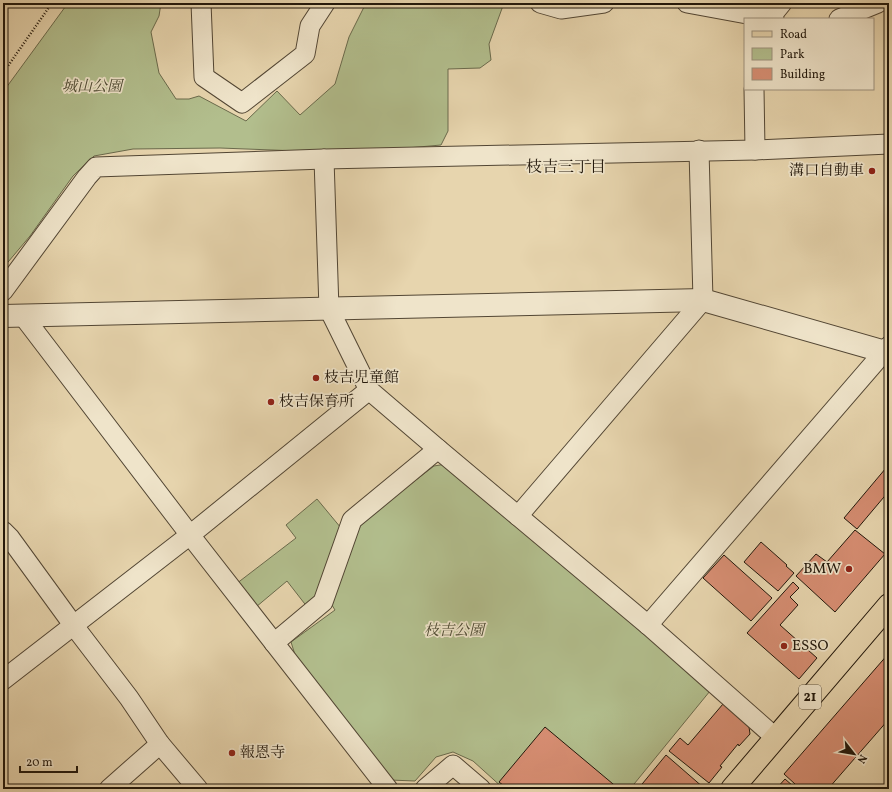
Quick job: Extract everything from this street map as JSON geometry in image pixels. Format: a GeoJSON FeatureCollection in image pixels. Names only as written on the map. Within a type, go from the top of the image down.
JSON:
{"type":"FeatureCollection","features":[{"type":"Feature","properties":{"kind":"main road","name":"21"},"geometry":{"type":"LineString","coordinates":[[732,789],[889,605]]}},
{"type":"Feature","properties":{"kind":"street"},"geometry":{"type":"LineString","coordinates":[[201,3],[204,77],[242,103],[305,54],[310,26],[325,3]]}},
{"type":"Feature","properties":{"kind":"street"},"geometry":{"type":"LineString","coordinates":[[540,3],[561,10],[604,3]]}},
{"type":"Feature","properties":{"kind":"street"},"geometry":{"type":"LineString","coordinates":[[687,3],[766,18]]}},
{"type":"Feature","properties":{"kind":"street"},"geometry":{"type":"LineString","coordinates":[[772,18],[782,3]]}},
{"type":"Feature","properties":{"kind":"street"},"geometry":{"type":"LineString","coordinates":[[841,18],[878,3]]}},
{"type":"Feature","properties":{"kind":"street"},"geometry":{"type":"LineString","coordinates":[[754,90],[755,150]]}},
{"type":"Feature","properties":{"kind":"street"},"geometry":{"type":"LineString","coordinates":[[3,291],[96,166],[324,159],[755,150],[889,144]]}},
{"type":"Feature","properties":{"kind":"street"},"geometry":{"type":"LineString","coordinates":[[518,516],[703,300],[699,150]]}},
{"type":"Feature","properties":{"kind":"street"},"geometry":{"type":"LineString","coordinates":[[324,159],[329,309],[369,390],[648,626],[776,738]]}},
{"type":"Feature","properties":{"kind":"street"},"geometry":{"type":"LineString","coordinates":[[13,316],[703,300],[888,350],[648,626]]}},
{"type":"Feature","properties":{"kind":"street"},"geometry":{"type":"LineString","coordinates":[[13,316],[190,535],[388,789]]}},
{"type":"Feature","properties":{"kind":"street"},"geometry":{"type":"LineString","coordinates":[[3,680],[190,535],[369,390]]}},
{"type":"Feature","properties":{"kind":"street"},"geometry":{"type":"LineString","coordinates":[[274,643],[323,602],[352,520],[438,449]]}},
{"type":"Feature","properties":{"kind":"street"},"geometry":{"type":"LineString","coordinates":[[3,531],[10,538],[129,698],[160,744],[198,789]]}},
{"type":"Feature","properties":{"kind":"street"},"geometry":{"type":"LineString","coordinates":[[109,789],[160,744]]}},
{"type":"Feature","properties":{"kind":"street"},"geometry":{"type":"LineString","coordinates":[[425,789],[453,765],[481,789]]}},
{"type":"Feature","properties":{"kind":"path"},"geometry":{"type":"LineString","coordinates":[[3,73],[52,3]]}},
{"type":"Feature","properties":{"kind":"green space","name":"城山公園"},"geometry":{"type":"Polygon","coordinates":[[[68,3],[161,3],[159,16],[151,32],[159,73],[176,99],[189,99],[199,96],[246,121],[277,91],[300,115],[335,84],[349,37],[366,3],[504,3],[489,44],[491,60],[480,68],[448,69],[448,131],[441,145],[351,153],[220,148],[133,149],[94,156],[73,176],[30,236],[3,268],[3,92],[68,3]]]}},
{"type":"Feature","properties":{"kind":"green space","name":"枝吉公園"},"geometry":{"type":"Polygon","coordinates":[[[446,464],[710,691],[630,789],[504,789],[473,761],[453,752],[436,757],[415,781],[390,780],[296,658],[291,642],[335,610],[325,594],[308,608],[287,581],[256,607],[236,584],[296,538],[286,525],[317,499],[346,534],[434,466],[446,464]]]}},
{"type":"Feature","properties":{"kind":"building"},"geometry":{"type":"Polygon","coordinates":[[[886,468],[889,471],[889,491],[857,529],[844,518],[886,468]]]}},
{"type":"Feature","properties":{"kind":"building"},"geometry":{"type":"Polygon","coordinates":[[[855,530],[885,554],[835,612],[796,576],[816,554],[827,562],[855,530]]]}},
{"type":"Feature","properties":{"kind":"building"},"geometry":{"type":"Polygon","coordinates":[[[761,542],[794,573],[778,591],[744,562],[761,542]]]}},
{"type":"Feature","properties":{"kind":"building"},"geometry":{"type":"Polygon","coordinates":[[[724,555],[772,598],[751,621],[703,578],[724,555]]]}},
{"type":"Feature","properties":{"kind":"building"},"geometry":{"type":"Polygon","coordinates":[[[793,582],[799,588],[790,597],[798,605],[780,625],[817,658],[799,679],[747,633],[793,582]]]}},
{"type":"Feature","properties":{"kind":"building"},"geometry":{"type":"Polygon","coordinates":[[[889,653],[889,719],[828,789],[776,789],[785,779],[793,786],[795,784],[784,774],[889,653]]]}},
{"type":"Feature","properties":{"kind":"building"},"geometry":{"type":"Polygon","coordinates":[[[723,704],[749,727],[750,734],[739,746],[738,744],[720,766],[722,767],[709,783],[669,751],[680,738],[688,745],[723,704]]]}},
{"type":"Feature","properties":{"kind":"building"},"geometry":{"type":"Polygon","coordinates":[[[545,727],[619,789],[508,789],[499,782],[545,727]]]}},
{"type":"Feature","properties":{"kind":"building"},"geometry":{"type":"Polygon","coordinates":[[[666,755],[704,788],[638,789],[666,755]]]}},
{"type":"Feature","properties":{"kind":"railway"},"geometry":{"type":"LineString","coordinates":[[3,17],[13,3]]}},
{"type":"Feature","properties":{"kind":"place","name":"溝口自動車"},"geometry":{"type":"Point","coordinates":[872,171]}},
{"type":"Feature","properties":{"kind":"place","name":"枝吉児童館"},"geometry":{"type":"Point","coordinates":[316,378]}},
{"type":"Feature","properties":{"kind":"place","name":"枝吉保育所"},"geometry":{"type":"Point","coordinates":[271,402]}},
{"type":"Feature","properties":{"kind":"place","name":"BMW"},"geometry":{"type":"Point","coordinates":[849,569]}},
{"type":"Feature","properties":{"kind":"place","name":"ESSO"},"geometry":{"type":"Point","coordinates":[784,646]}},
{"type":"Feature","properties":{"kind":"place","name":"報恩寺"},"geometry":{"type":"Point","coordinates":[232,753]}},
{"type":"Feature","properties":{"kind":"district","name":"枝吉三丁目"},"geometry":{"type":"Point","coordinates":[566,168]}}]}
